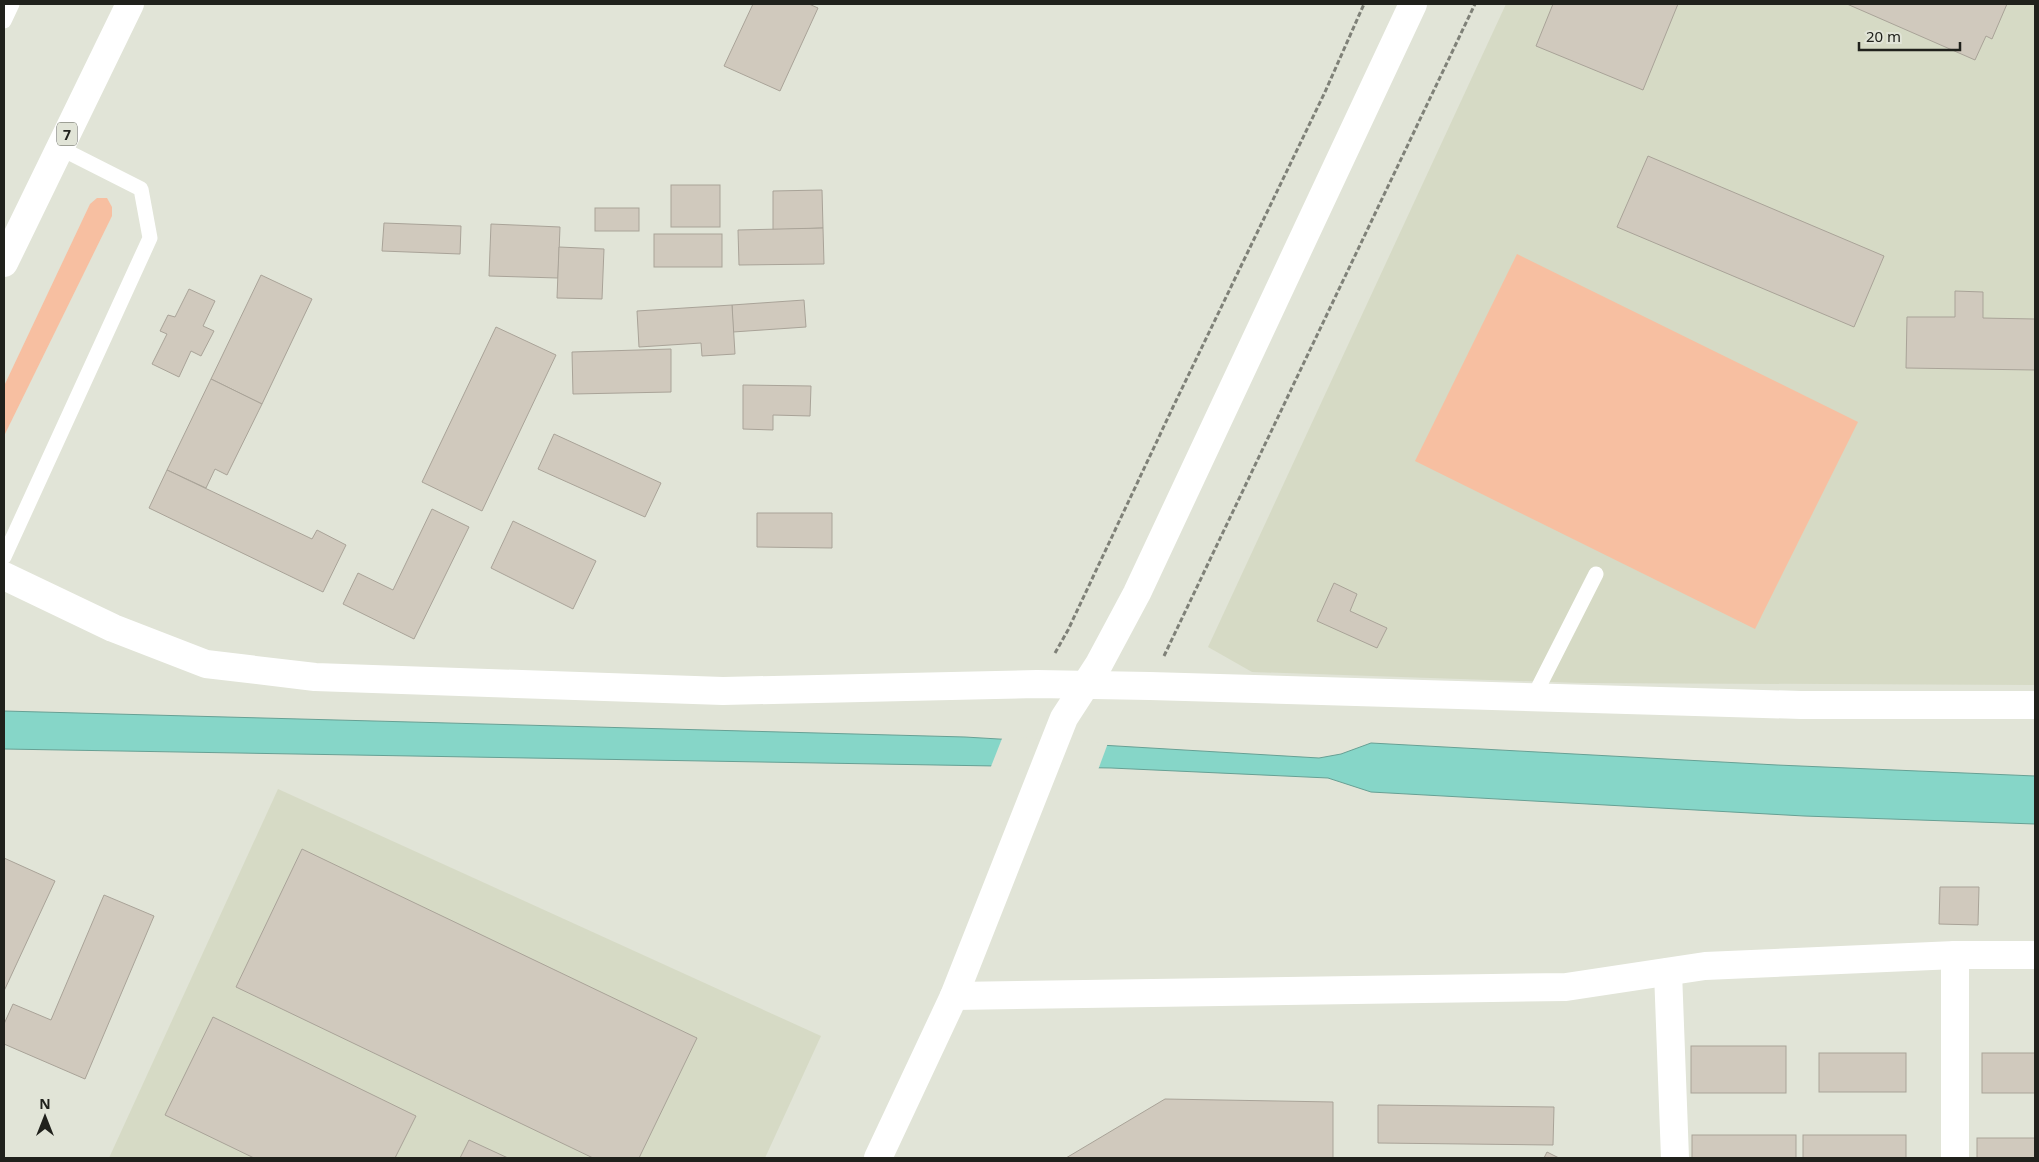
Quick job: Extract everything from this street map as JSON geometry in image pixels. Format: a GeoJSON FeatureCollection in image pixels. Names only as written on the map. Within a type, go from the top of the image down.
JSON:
{"type":"FeatureCollection","features":[{"type":"Feature","properties":{"kind":"main road","name":"7"},"geometry":{"type":"LineString","coordinates":[[4,263],[130,4]]}},
{"type":"Feature","properties":{"kind":"main road"},"geometry":{"type":"LineString","coordinates":[[878,1158],[954,996],[1064,718],[1099,664],[1137,593],[1413,4]]}},
{"type":"Feature","properties":{"kind":"main road"},"geometry":{"type":"LineString","coordinates":[[4,576],[113,628],[206,664],[315,677],[723,691],[1037,684],[1801,705],[2035,705]]}},
{"type":"Feature","properties":{"kind":"main road"},"geometry":{"type":"LineString","coordinates":[[954,996],[1566,987],[1705,966],[1954,955],[2035,954]]}},
{"type":"Feature","properties":{"kind":"main road"},"geometry":{"type":"LineString","coordinates":[[1954,955],[1955,1158]]}},
{"type":"Feature","properties":{"kind":"main road"},"geometry":{"type":"LineString","coordinates":[[1668,972],[1675,1158]]}},
{"type":"Feature","properties":{"kind":"lane"},"geometry":{"type":"LineString","coordinates":[[4,21],[12,4]]}},
{"type":"Feature","properties":{"kind":"lane"},"geometry":{"type":"LineString","coordinates":[[4,557],[150,238],[141,189],[60,148]]}},
{"type":"Feature","properties":{"kind":"lane"},"geometry":{"type":"LineString","coordinates":[[1533,698],[1596,574]]}},
{"type":"Feature","properties":{"kind":"path"},"geometry":{"type":"LineString","coordinates":[[1037,684],[1068,630],[1168,416],[1325,92],[1364,4]]}},
{"type":"Feature","properties":{"kind":"path"},"geometry":{"type":"LineString","coordinates":[[1150,686],[1475,4]]}},
{"type":"Feature","properties":{"kind":"shaded area"},"geometry":{"type":"Polygon","coordinates":[[[1506,4],[2035,4],[2035,685],[1581,683],[1252,672],[1208,647],[1506,4]]]}},
{"type":"Feature","properties":{"kind":"shaded area"},"geometry":{"type":"Polygon","coordinates":[[[97,198],[107,198],[112,207],[112,216],[4,436],[4,386],[90,204],[97,198]]]}},
{"type":"Feature","properties":{"kind":"shaded area"},"geometry":{"type":"Polygon","coordinates":[[[1517,254],[1858,422],[1755,629],[1415,461],[1517,254]]]}},
{"type":"Feature","properties":{"kind":"shaded area"},"geometry":{"type":"Polygon","coordinates":[[[278,789],[821,1036],[765,1158],[109,1158],[278,789]]]}},
{"type":"Feature","properties":{"kind":"water"},"geometry":{"type":"Polygon","coordinates":[[[4,711],[965,737],[1319,758],[1341,754],[1371,743],[1777,765],[2035,776],[2035,824],[1804,816],[1371,792],[1328,778],[1111,768],[4,749],[4,711]]]}},
{"type":"Feature","properties":{"kind":"pier"},"geometry":{"type":"Polygon","coordinates":[[[1003,736],[1108,743],[1098,770],[990,769],[1003,736]]]}},
{"type":"Feature","properties":{"kind":"building"},"geometry":{"type":"Polygon","coordinates":[[[753,4],[809,4],[818,8],[780,91],[724,66],[753,4]]]}},
{"type":"Feature","properties":{"kind":"building"},"geometry":{"type":"Polygon","coordinates":[[[1553,4],[1678,4],[1643,90],[1536,46],[1553,4]]]}},
{"type":"Feature","properties":{"kind":"building"},"geometry":{"type":"Polygon","coordinates":[[[1847,4],[2007,4],[1992,39],[1986,36],[1975,60],[1847,4]]]}},
{"type":"Feature","properties":{"kind":"building"},"geometry":{"type":"Polygon","coordinates":[[[1648,156],[1884,256],[1854,327],[1617,227],[1648,156]]]}},
{"type":"Feature","properties":{"kind":"building"},"geometry":{"type":"Polygon","coordinates":[[[671,185],[720,185],[720,227],[671,227],[671,185]]]}},
{"type":"Feature","properties":{"kind":"building"},"geometry":{"type":"Polygon","coordinates":[[[822,190],[823,228],[773,230],[773,191],[822,190]]]}},
{"type":"Feature","properties":{"kind":"building"},"geometry":{"type":"Polygon","coordinates":[[[595,208],[639,208],[639,231],[595,231],[595,208]]]}},
{"type":"Feature","properties":{"kind":"building"},"geometry":{"type":"Polygon","coordinates":[[[384,223],[461,226],[460,254],[382,251],[384,223]]]}},
{"type":"Feature","properties":{"kind":"building"},"geometry":{"type":"Polygon","coordinates":[[[491,224],[560,227],[558,278],[489,276],[491,224]]]}},
{"type":"Feature","properties":{"kind":"building"},"geometry":{"type":"Polygon","coordinates":[[[823,228],[824,264],[739,265],[738,230],[823,228]]]}},
{"type":"Feature","properties":{"kind":"building"},"geometry":{"type":"Polygon","coordinates":[[[654,234],[722,234],[722,267],[654,267],[654,234]]]}},
{"type":"Feature","properties":{"kind":"building"},"geometry":{"type":"Polygon","coordinates":[[[559,247],[604,249],[602,299],[557,298],[559,247]]]}},
{"type":"Feature","properties":{"kind":"building"},"geometry":{"type":"Polygon","coordinates":[[[261,275],[312,299],[262,404],[211,379],[261,275]]]}},
{"type":"Feature","properties":{"kind":"building"},"geometry":{"type":"Polygon","coordinates":[[[189,289],[215,301],[203,326],[214,331],[201,356],[191,351],[179,377],[152,364],[167,334],[160,331],[168,315],[175,317],[189,289]]]}},
{"type":"Feature","properties":{"kind":"building"},"geometry":{"type":"Polygon","coordinates":[[[1955,291],[1983,292],[1983,318],[2035,319],[2035,370],[1906,368],[1907,317],[1955,317],[1955,291]]]}},
{"type":"Feature","properties":{"kind":"building"},"geometry":{"type":"Polygon","coordinates":[[[804,300],[806,327],[733,332],[732,305],[804,300]]]}},
{"type":"Feature","properties":{"kind":"building"},"geometry":{"type":"Polygon","coordinates":[[[732,305],[735,354],[702,356],[701,343],[639,347],[637,311],[732,305]]]}},
{"type":"Feature","properties":{"kind":"building"},"geometry":{"type":"Polygon","coordinates":[[[496,327],[556,355],[482,511],[422,482],[496,327]]]}},
{"type":"Feature","properties":{"kind":"building"},"geometry":{"type":"Polygon","coordinates":[[[671,349],[671,392],[573,394],[572,352],[671,349]]]}},
{"type":"Feature","properties":{"kind":"building"},"geometry":{"type":"Polygon","coordinates":[[[211,379],[262,404],[227,475],[215,469],[206,488],[167,470],[211,379]]]}},
{"type":"Feature","properties":{"kind":"building"},"geometry":{"type":"Polygon","coordinates":[[[743,385],[811,386],[810,416],[773,415],[773,430],[743,429],[743,385]]]}},
{"type":"Feature","properties":{"kind":"building"},"geometry":{"type":"Polygon","coordinates":[[[554,434],[661,483],[645,517],[538,469],[554,434]]]}},
{"type":"Feature","properties":{"kind":"building"},"geometry":{"type":"Polygon","coordinates":[[[167,470],[312,539],[317,530],[346,545],[323,592],[149,508],[167,470]]]}},
{"type":"Feature","properties":{"kind":"building"},"geometry":{"type":"Polygon","coordinates":[[[432,509],[469,527],[414,639],[343,604],[358,573],[393,590],[432,509]]]}},
{"type":"Feature","properties":{"kind":"building"},"geometry":{"type":"Polygon","coordinates":[[[757,513],[832,513],[832,548],[757,547],[757,513]]]}},
{"type":"Feature","properties":{"kind":"building"},"geometry":{"type":"Polygon","coordinates":[[[513,521],[596,561],[573,609],[491,568],[513,521]]]}},
{"type":"Feature","properties":{"kind":"building"},"geometry":{"type":"Polygon","coordinates":[[[1334,583],[1357,594],[1350,611],[1387,628],[1377,648],[1317,621],[1334,583]]]}},
{"type":"Feature","properties":{"kind":"building"},"geometry":{"type":"Polygon","coordinates":[[[302,849],[697,1038],[639,1158],[593,1158],[236,987],[302,849]]]}},
{"type":"Feature","properties":{"kind":"building"},"geometry":{"type":"Polygon","coordinates":[[[4,858],[55,881],[4,991],[4,858]]]}},
{"type":"Feature","properties":{"kind":"building"},"geometry":{"type":"Polygon","coordinates":[[[1940,887],[1979,887],[1978,925],[1939,924],[1940,887]]]}},
{"type":"Feature","properties":{"kind":"building"},"geometry":{"type":"Polygon","coordinates":[[[104,895],[154,916],[85,1079],[4,1044],[4,1024],[13,1004],[51,1020],[104,895]]]}},
{"type":"Feature","properties":{"kind":"building"},"geometry":{"type":"Polygon","coordinates":[[[213,1017],[416,1116],[395,1158],[254,1158],[165,1115],[213,1017]]]}},
{"type":"Feature","properties":{"kind":"building"},"geometry":{"type":"Polygon","coordinates":[[[1691,1046],[1786,1046],[1786,1093],[1691,1093],[1691,1046]]]}},
{"type":"Feature","properties":{"kind":"building"},"geometry":{"type":"Polygon","coordinates":[[[1819,1053],[1906,1053],[1906,1092],[1819,1092],[1819,1053]]]}},
{"type":"Feature","properties":{"kind":"building"},"geometry":{"type":"Polygon","coordinates":[[[1982,1053],[2035,1053],[2035,1093],[1982,1093],[1982,1053]]]}},
{"type":"Feature","properties":{"kind":"building"},"geometry":{"type":"Polygon","coordinates":[[[1165,1099],[1333,1102],[1333,1158],[1066,1158],[1165,1099]]]}},
{"type":"Feature","properties":{"kind":"building"},"geometry":{"type":"Polygon","coordinates":[[[1378,1105],[1554,1107],[1553,1145],[1378,1143],[1378,1105]]]}},
{"type":"Feature","properties":{"kind":"building"},"geometry":{"type":"Polygon","coordinates":[[[1692,1135],[1796,1135],[1796,1158],[1692,1158],[1692,1135]]]}},
{"type":"Feature","properties":{"kind":"building"},"geometry":{"type":"Polygon","coordinates":[[[1803,1135],[1906,1135],[1906,1158],[1803,1158],[1803,1135]]]}},
{"type":"Feature","properties":{"kind":"building"},"geometry":{"type":"Polygon","coordinates":[[[1977,1138],[2035,1138],[2035,1158],[1977,1158],[1977,1138]]]}},
{"type":"Feature","properties":{"kind":"building"},"geometry":{"type":"Polygon","coordinates":[[[469,1140],[508,1158],[460,1158],[469,1140]]]}},
{"type":"Feature","properties":{"kind":"building"},"geometry":{"type":"Polygon","coordinates":[[[1547,1152],[1559,1158],[1544,1158],[1547,1152]]]}}]}
